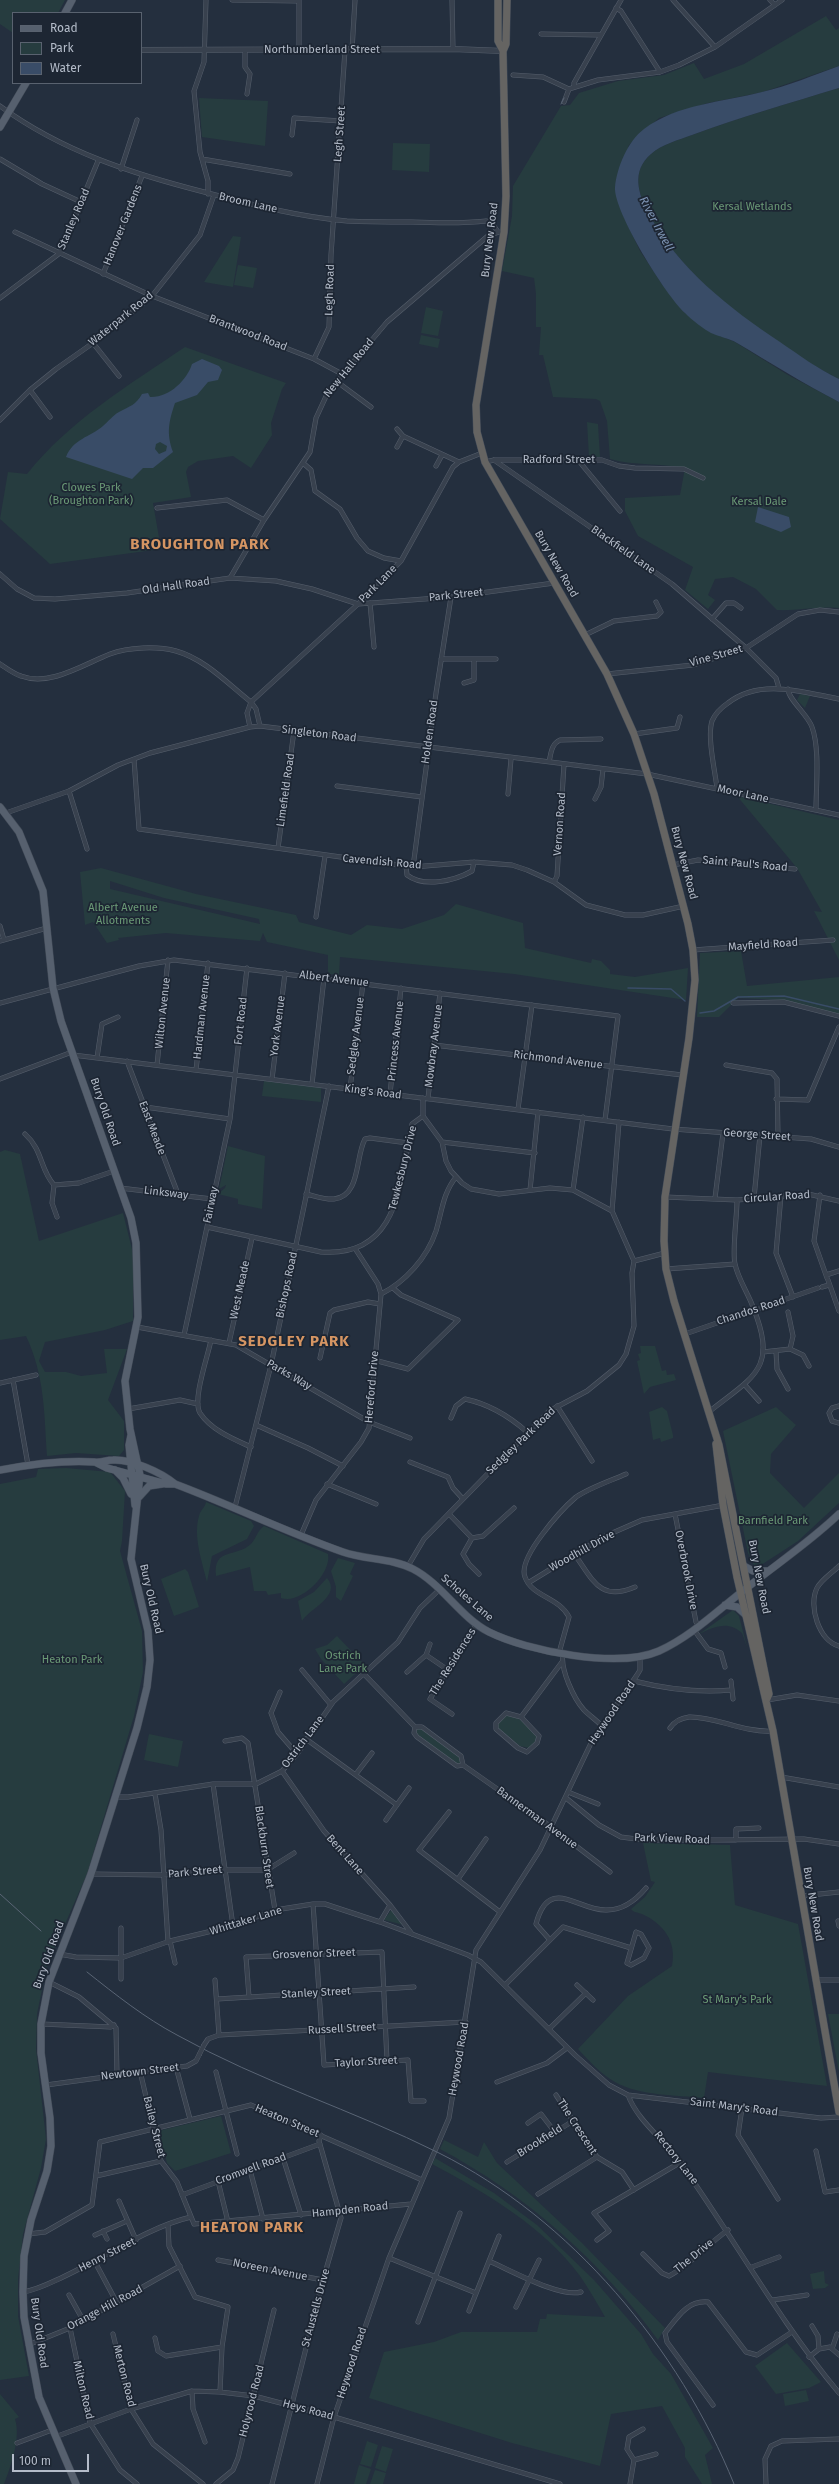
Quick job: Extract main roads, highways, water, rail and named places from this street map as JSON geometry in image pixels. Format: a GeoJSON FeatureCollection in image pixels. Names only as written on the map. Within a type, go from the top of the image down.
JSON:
{"type":"FeatureCollection","features":[{"type":"Feature","properties":{"kind":"highway"},"geometry":{"type":"LineString","coordinates":[[498,0],[498,41],[503,51]]}},
{"type":"Feature","properties":{"kind":"highway","name":"Bury New Road"},"geometry":{"type":"LineString","coordinates":[[507,0],[506,44],[503,51],[505,75],[501,232],[475,411],[477,432],[485,462],[607,674],[634,734],[647,774],[684,906],[693,950],[694,996],[665,1197],[666,1269],[710,1411],[732,1503],[769,1694],[767,1700]]}},
{"type":"Feature","properties":{"kind":"highway","name":"Bury New Road"},"geometry":{"type":"LineString","coordinates":[[716,1438],[723,1505],[763,1694],[767,1700],[773,1731],[839,2112]]}},
{"type":"Feature","properties":{"kind":"main road"},"geometry":{"type":"LineString","coordinates":[[66,12],[72,0]]}},
{"type":"Feature","properties":{"kind":"main road"},"geometry":{"type":"LineString","coordinates":[[0,127],[25,84]]}},
{"type":"Feature","properties":{"kind":"main road","name":"Bury Old Road"},"geometry":{"type":"LineString","coordinates":[[0,806],[19,832],[35,867],[43,891],[53,988],[72,1053],[120,1188],[136,1243],[139,1305],[137,1327],[126,1371],[131,1435],[140,1476],[130,1559],[148,1631],[149,1673],[142,1710],[116,1797],[91,1874],[49,1982],[41,2024],[41,2053],[46,2085],[51,2146],[47,2171],[28,2234],[23,2292],[28,2345],[39,2397],[53,2433],[76,2484]]}},
{"type":"Feature","properties":{"kind":"main road","name":"Bury Old Road"},"geometry":{"type":"LineString","coordinates":[[131,1435],[129,1445],[136,1500]]}},
{"type":"Feature","properties":{"kind":"main road"},"geometry":{"type":"LineString","coordinates":[[0,1470],[62,1461],[104,1462],[131,1468]]}},
{"type":"Feature","properties":{"kind":"main road"},"geometry":{"type":"LineString","coordinates":[[96,1462],[114,1470],[123,1478],[136,1500],[149,1486],[166,1484]]}},
{"type":"Feature","properties":{"kind":"main road","name":"Scholes Lane"},"geometry":{"type":"LineString","coordinates":[[131,1468],[139,1466],[168,1478],[175,1484],[346,1553],[408,1566],[440,1589],[478,1624],[500,1636],[562,1657],[640,1655],[658,1652],[696,1628],[725,1606],[748,1586],[817,1534],[839,1514]]}},
{"type":"Feature","properties":{"kind":"main road"},"geometry":{"type":"LineString","coordinates":[[114,1470],[131,1468]]}},
{"type":"Feature","properties":{"kind":"main road","name":"Scholes Lane"},"geometry":{"type":"LineString","coordinates":[[131,1468],[140,1476],[166,1484],[175,1484]]}},
{"type":"Feature","properties":{"kind":"main road"},"geometry":{"type":"LineString","coordinates":[[744,1566],[753,1571],[768,1571]]}},
{"type":"Feature","properties":{"kind":"main road"},"geometry":{"type":"LineString","coordinates":[[725,1606],[737,1607],[747,1617]]}},
{"type":"Feature","properties":{"kind":"water"},"geometry":{"type":"Polygon","coordinates":[[[839,66],[839,88],[728,122],[665,145],[651,154],[645,161],[641,168],[638,183],[642,199],[649,214],[661,234],[690,270],[724,301],[761,329],[809,362],[839,379],[839,402],[800,381],[734,341],[711,333],[688,316],[676,304],[642,253],[622,214],[615,187],[618,171],[628,147],[638,134],[657,121],[686,109],[781,87],[839,66]]]}},
{"type":"Feature","properties":{"kind":"water"},"geometry":{"type":"Polygon","coordinates":[[[202,359],[219,366],[222,370],[218,380],[208,382],[197,395],[175,403],[169,427],[173,452],[153,468],[143,468],[132,479],[66,457],[77,442],[98,430],[117,413],[130,407],[140,398],[142,394],[148,393],[150,397],[157,397],[164,395],[176,387],[182,382],[192,364],[202,359]],[[160,442],[156,444],[155,449],[159,454],[166,451],[167,446],[160,442]]]}},
{"type":"Feature","properties":{"kind":"water"},"geometry":{"type":"Polygon","coordinates":[[[758,507],[789,517],[791,527],[781,532],[755,522],[758,507]]]}},
{"type":"Feature","properties":{"kind":"waterway"},"geometry":{"type":"LineString","coordinates":[[628,988],[671,989],[685,1001]]}},
{"type":"Feature","properties":{"kind":"waterway"},"geometry":{"type":"LineString","coordinates":[[700,1013],[714,1011],[738,997],[784,996],[839,1009]]}},
{"type":"Feature","properties":{"kind":"tram line"},"geometry":{"type":"LineString","coordinates":[[561,104],[564,98]]}},
{"type":"Feature","properties":{"kind":"tram line"},"geometry":{"type":"LineString","coordinates":[[0,1894],[41,1931]]}},
{"type":"Feature","properties":{"kind":"tram line"},"geometry":{"type":"LineString","coordinates":[[87,1972],[142,2014],[177,2035],[209,2052],[274,2082],[374,2123],[439,2153],[487,2181],[533,2213],[576,2251],[615,2292],[651,2337],[683,2384],[711,2433],[734,2484]]}},
{"type":"Feature","properties":{"kind":"district","name":"BROUGHTON PARK"},"geometry":{"type":"Point","coordinates":[200,545]}},
{"type":"Feature","properties":{"kind":"district","name":"SEDGLEY PARK"},"geometry":{"type":"Point","coordinates":[294,1342]}},
{"type":"Feature","properties":{"kind":"district","name":"HEATON PARK"},"geometry":{"type":"Point","coordinates":[252,2228]}},
{"type":"Feature","properties":{"kind":"park label","name":"Kersal Wetlands"},"geometry":{"type":"Point","coordinates":[752,207]}},
{"type":"Feature","properties":{"kind":"park label","name":"Clowes Park (Broughton Park)"},"geometry":{"type":"Point","coordinates":[91,494]}},
{"type":"Feature","properties":{"kind":"park label","name":"Kersal Dale"},"geometry":{"type":"Point","coordinates":[759,502]}},
{"type":"Feature","properties":{"kind":"park label","name":"Albert Avenue Allotments"},"geometry":{"type":"Point","coordinates":[123,914]}},
{"type":"Feature","properties":{"kind":"park label","name":"Barnfield Park"},"geometry":{"type":"Point","coordinates":[773,1521]}},
{"type":"Feature","properties":{"kind":"park label","name":"Heaton Park"},"geometry":{"type":"Point","coordinates":[72,1660]}},
{"type":"Feature","properties":{"kind":"park label","name":"Ostrich Lane Park"},"geometry":{"type":"Point","coordinates":[343,1662]}},
{"type":"Feature","properties":{"kind":"park label","name":"St Mary's Park"},"geometry":{"type":"Point","coordinates":[737,2000]}},
{"type":"Feature","properties":{"kind":"water label","name":"River Irwell"},"geometry":{"type":"Point","coordinates":[656,224]}}]}
